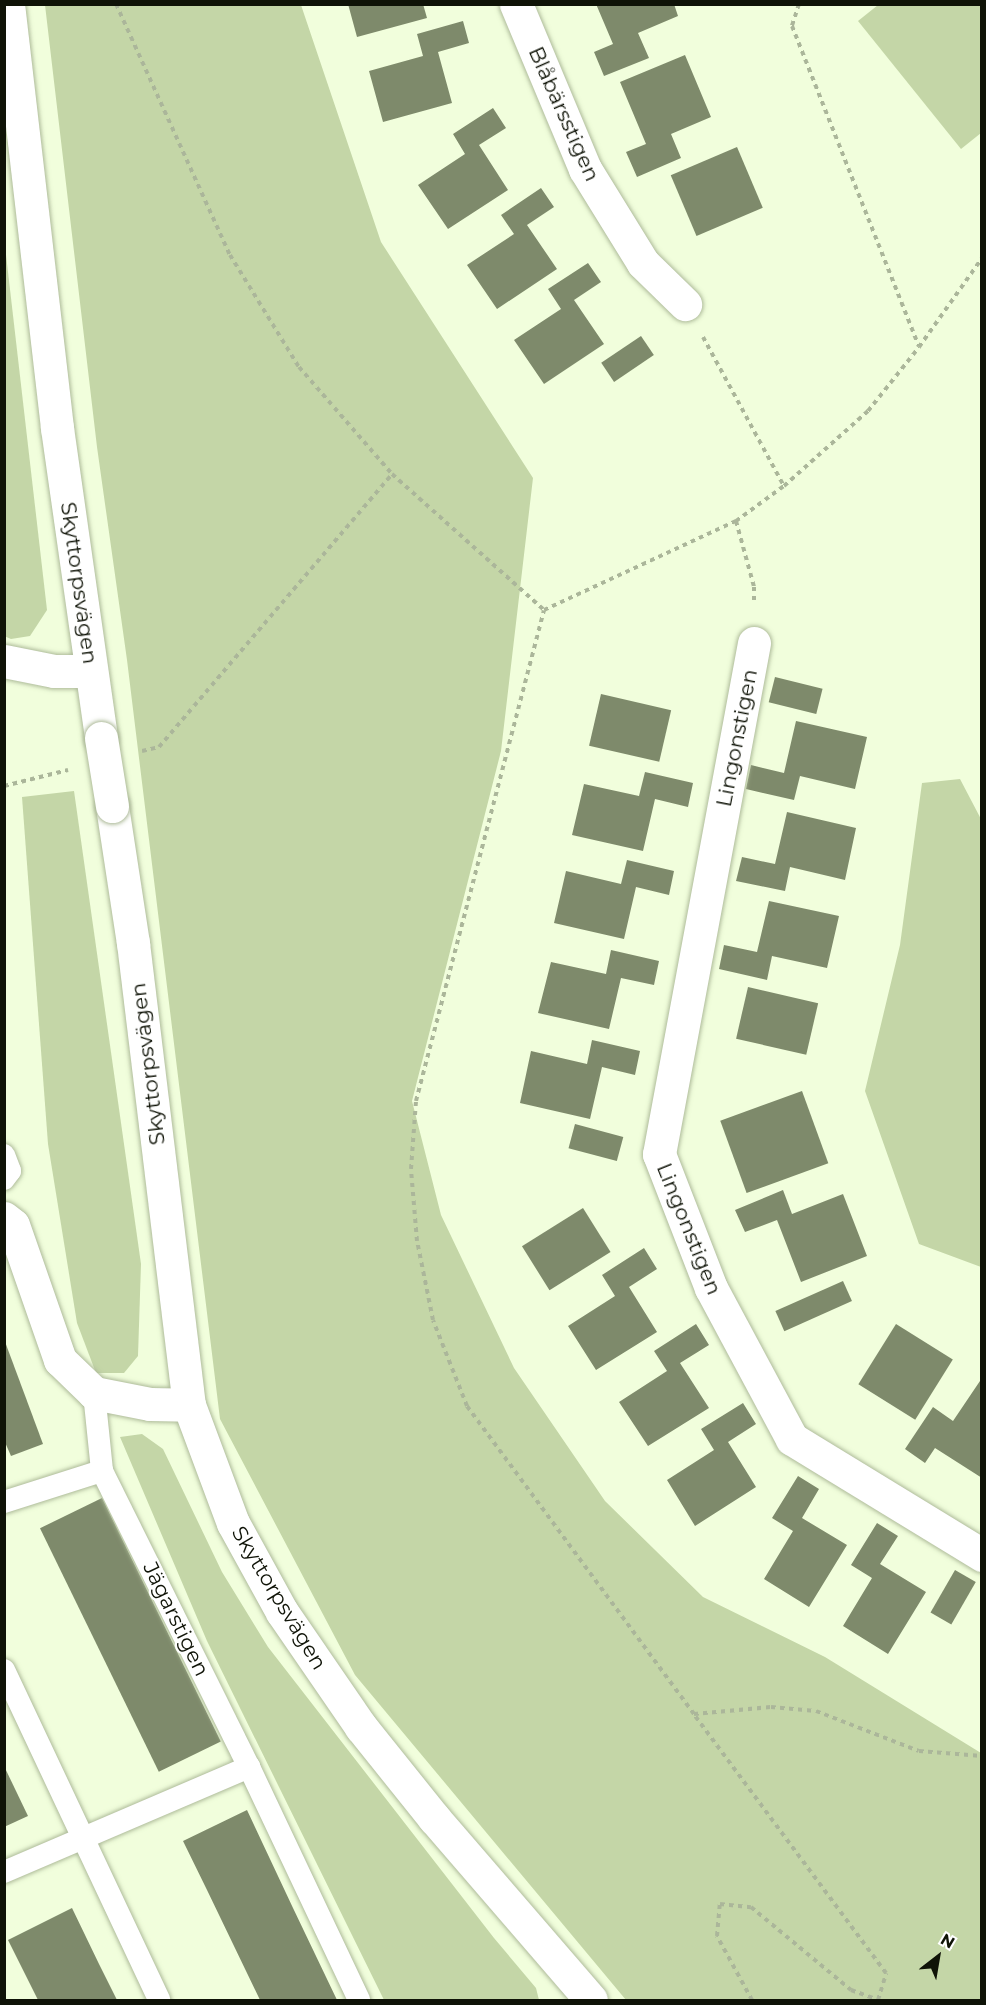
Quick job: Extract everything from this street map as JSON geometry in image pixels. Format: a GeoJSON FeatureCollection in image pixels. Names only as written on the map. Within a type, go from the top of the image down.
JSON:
{"type":"FeatureCollection","features":[{"type":"Feature","properties":{"kind":"street","name":"Skyttorpsvägen"},"geometry":{"type":"LineString","coordinates":[[8,4],[57,428],[133,944],[189,1405],[232,1523],[282,1612],[361,1727],[434,1818],[591,2001]]}},
{"type":"Feature","properties":{"kind":"street","name":"Blåbärsstigen"},"geometry":{"type":"LineString","coordinates":[[516,4],[585,169],[644,262],[685,304]]}},
{"type":"Feature","properties":{"kind":"street","name":"Lingonstigen"},"geometry":{"type":"LineString","coordinates":[[754,643],[659,1154],[711,1288],[792,1439],[981,1555]]}},
{"type":"Feature","properties":{"kind":"street"},"geometry":{"type":"LineString","coordinates":[[4,661],[54,671],[91,671]]}},
{"type":"Feature","properties":{"kind":"street"},"geometry":{"type":"LineString","coordinates":[[4,1218],[13,1225],[60,1360],[94,1393],[150,1404],[189,1405]]}},
{"type":"Feature","properties":{"kind":"lane"},"geometry":{"type":"LineString","coordinates":[[4,1155],[10,1171],[4,1179]]}},
{"type":"Feature","properties":{"kind":"lane","name":"Jägarstigen"},"geometry":{"type":"LineString","coordinates":[[94,1393],[102,1471],[249,1767],[359,2001]]}},
{"type":"Feature","properties":{"kind":"lane"},"geometry":{"type":"LineString","coordinates":[[4,1502],[102,1471]]}},
{"type":"Feature","properties":{"kind":"lane"},"geometry":{"type":"LineString","coordinates":[[4,1670],[80,1837],[159,2001]]}},
{"type":"Feature","properties":{"kind":"lane"},"geometry":{"type":"LineString","coordinates":[[4,1872],[80,1837],[249,1767]]}},
{"type":"Feature","properties":{"kind":"path"},"geometry":{"type":"LineString","coordinates":[[116,4],[230,255],[299,367],[392,474],[544,610]]}},
{"type":"Feature","properties":{"kind":"path"},"geometry":{"type":"LineString","coordinates":[[799,4],[792,26],[919,347]]}},
{"type":"Feature","properties":{"kind":"path"},"geometry":{"type":"LineString","coordinates":[[544,610],[736,521],[784,486],[868,411],[919,347],[981,258]]}},
{"type":"Feature","properties":{"kind":"path"},"geometry":{"type":"LineString","coordinates":[[685,304],[784,486]]}},
{"type":"Feature","properties":{"kind":"path"},"geometry":{"type":"LineString","coordinates":[[137,753],[159,747],[392,474]]}},
{"type":"Feature","properties":{"kind":"path"},"geometry":{"type":"LineString","coordinates":[[736,521],[754,587],[754,643]]}},
{"type":"Feature","properties":{"kind":"path"},"geometry":{"type":"LineString","coordinates":[[544,610],[416,1101],[411,1169],[417,1241],[433,1320],[467,1406],[886,1973],[878,2000],[851,1990],[751,1907],[720,1904],[717,1936],[752,2001]]}},
{"type":"Feature","properties":{"kind":"path"},"geometry":{"type":"LineString","coordinates":[[4,786],[71,769]]}},
{"type":"Feature","properties":{"kind":"path"},"geometry":{"type":"LineString","coordinates":[[694,1714],[771,1707],[816,1711],[919,1751],[981,1756]]}},
{"type":"Feature","properties":{"kind":"green space"},"geometry":{"type":"Polygon","coordinates":[[[45,5],[301,5],[381,242],[533,478],[501,751],[412,1101],[441,1215],[514,1368],[605,1501],[703,1597],[825,1657],[981,1753],[981,2000],[626,2000],[355,1675],[220,1419],[127,660],[97,447],[45,5]]]}},
{"type":"Feature","properties":{"kind":"green space"},"geometry":{"type":"Polygon","coordinates":[[[878,5],[981,5],[981,133],[961,149],[858,21],[878,5]]]}},
{"type":"Feature","properties":{"kind":"green space"},"geometry":{"type":"Polygon","coordinates":[[[5,246],[47,610],[30,636],[11,639],[4,636],[5,246]]]}},
{"type":"Feature","properties":{"kind":"green space"},"geometry":{"type":"Polygon","coordinates":[[[960,779],[982,821],[981,1267],[919,1244],[865,1091],[900,945],[922,783],[960,779]]]}},
{"type":"Feature","properties":{"kind":"green space"},"geometry":{"type":"Polygon","coordinates":[[[74,791],[141,1264],[138,1356],[124,1373],[96,1373],[77,1323],[48,1144],[22,797],[74,791]]]}},
{"type":"Feature","properties":{"kind":"green space"},"geometry":{"type":"Polygon","coordinates":[[[142,1434],[163,1449],[222,1572],[268,1647],[494,1938],[536,1988],[539,2000],[384,2000],[207,1641],[120,1437],[142,1434]]]}},
{"type":"Feature","properties":{"kind":"building"},"geometry":{"type":"Polygon","coordinates":[[[348,4],[423,4],[427,18],[357,37],[348,4]]]}},
{"type":"Feature","properties":{"kind":"building"},"geometry":{"type":"Polygon","coordinates":[[[596,4],[674,4],[678,16],[638,33],[649,58],[604,76],[594,52],[613,44],[596,4]]]}},
{"type":"Feature","properties":{"kind":"building"},"geometry":{"type":"Polygon","coordinates":[[[463,21],[469,43],[438,52],[452,103],[383,122],[369,71],[423,56],[417,34],[463,21]]]}},
{"type":"Feature","properties":{"kind":"building"},"geometry":{"type":"Polygon","coordinates":[[[685,55],[711,117],[671,134],[681,158],[637,177],[626,152],[646,144],[620,82],[685,55]]]}},
{"type":"Feature","properties":{"kind":"building"},"geometry":{"type":"Polygon","coordinates":[[[493,108],[506,128],[479,145],[508,190],[448,229],[418,185],[465,154],[453,134],[493,108]]]}},
{"type":"Feature","properties":{"kind":"building"},"geometry":{"type":"Polygon","coordinates":[[[737,147],[763,208],[697,236],[671,175],[737,147]]]}},
{"type":"Feature","properties":{"kind":"building"},"geometry":{"type":"Polygon","coordinates":[[[541,188],[554,207],[527,225],[557,269],[497,309],[467,265],[514,234],[501,215],[541,188]]]}},
{"type":"Feature","properties":{"kind":"building"},"geometry":{"type":"Polygon","coordinates":[[[588,263],[601,282],[574,300],[604,344],[544,384],[514,340],[561,309],[548,289],[588,263]]]}},
{"type":"Feature","properties":{"kind":"building"},"geometry":{"type":"Polygon","coordinates":[[[641,336],[654,355],[614,382],[601,363],[641,336]]]}},
{"type":"Feature","properties":{"kind":"building"},"geometry":{"type":"Polygon","coordinates":[[[775,677],[823,689],[816,714],[769,702],[775,677]]]}},
{"type":"Feature","properties":{"kind":"building"},"geometry":{"type":"Polygon","coordinates":[[[601,694],[671,710],[659,762],[589,746],[601,694]]]}},
{"type":"Feature","properties":{"kind":"building"},"geometry":{"type":"Polygon","coordinates":[[[796,721],[867,737],[855,789],[800,776],[794,800],[746,789],[751,765],[784,773],[796,721]]]}},
{"type":"Feature","properties":{"kind":"building"},"geometry":{"type":"Polygon","coordinates":[[[645,772],[693,783],[688,807],[655,799],[643,851],[572,835],[584,784],[639,796],[645,772]]]}},
{"type":"Feature","properties":{"kind":"building"},"geometry":{"type":"Polygon","coordinates":[[[787,812],[856,828],[845,880],[790,867],[785,891],[736,881],[742,857],[775,864],[787,812]]]}},
{"type":"Feature","properties":{"kind":"building"},"geometry":{"type":"Polygon","coordinates":[[[627,860],[674,871],[669,895],[636,887],[624,939],[554,923],[566,871],[621,884],[627,860]]]}},
{"type":"Feature","properties":{"kind":"building"},"geometry":{"type":"Polygon","coordinates":[[[769,901],[839,916],[827,968],[772,956],[767,980],[719,969],[724,945],[757,952],[769,901]]]}},
{"type":"Feature","properties":{"kind":"building"},"geometry":{"type":"Polygon","coordinates":[[[611,950],[659,961],[654,985],[621,978],[609,1029],[538,1013],[551,962],[606,974],[611,950]]]}},
{"type":"Feature","properties":{"kind":"building"},"geometry":{"type":"Polygon","coordinates":[[[748,987],[818,1003],[806,1055],[736,1039],[748,987]]]}},
{"type":"Feature","properties":{"kind":"building"},"geometry":{"type":"Polygon","coordinates":[[[592,1040],[640,1051],[635,1075],[602,1067],[590,1119],[520,1103],[531,1051],[587,1064],[592,1040]]]}},
{"type":"Feature","properties":{"kind":"building"},"geometry":{"type":"Polygon","coordinates":[[[802,1091],[828,1163],[747,1193],[720,1121],[802,1091]]]}},
{"type":"Feature","properties":{"kind":"building"},"geometry":{"type":"Polygon","coordinates":[[[575,1124],[623,1137],[617,1161],[569,1148],[575,1124]]]}},
{"type":"Feature","properties":{"kind":"building"},"geometry":{"type":"Polygon","coordinates":[[[783,1190],[792,1214],[843,1194],[867,1256],[801,1282],[777,1220],[745,1232],[735,1210],[783,1190]]]}},
{"type":"Feature","properties":{"kind":"building"},"geometry":{"type":"Polygon","coordinates":[[[583,1208],[611,1252],[549,1290],[522,1246],[583,1208]]]}},
{"type":"Feature","properties":{"kind":"building"},"geometry":{"type":"Polygon","coordinates":[[[644,1248],[657,1269],[629,1287],[657,1332],[596,1370],[568,1326],[615,1296],[602,1275],[644,1248]]]}},
{"type":"Feature","properties":{"kind":"building"},"geometry":{"type":"Polygon","coordinates":[[[843,1281],[852,1301],[784,1331],[775,1311],[843,1281]]]}},
{"type":"Feature","properties":{"kind":"building"},"geometry":{"type":"Polygon","coordinates":[[[696,1324],[709,1345],[680,1363],[709,1408],[648,1446],[619,1402],[667,1371],[654,1351],[696,1324]]]}},
{"type":"Feature","properties":{"kind":"building"},"geometry":{"type":"Polygon","coordinates":[[[896,1324],[953,1360],[915,1420],[858,1384],[896,1324]]]}},
{"type":"Feature","properties":{"kind":"building"},"geometry":{"type":"Polygon","coordinates":[[[4,1339],[43,1444],[11,1456],[4,1440],[4,1339]]]}},
{"type":"Feature","properties":{"kind":"building"},"geometry":{"type":"Polygon","coordinates":[[[982,1378],[982,1478],[935,1448],[925,1463],[905,1449],[933,1407],[953,1421],[982,1378]]]}},
{"type":"Feature","properties":{"kind":"building"},"geometry":{"type":"Polygon","coordinates":[[[743,1403],[756,1424],[728,1442],[756,1487],[695,1526],[667,1480],[714,1450],[701,1429],[743,1403]]]}},
{"type":"Feature","properties":{"kind":"building"},"geometry":{"type":"Polygon","coordinates":[[[798,1476],[819,1489],[802,1518],[847,1545],[809,1607],[764,1579],[793,1531],[772,1518],[798,1476]]]}},
{"type":"Feature","properties":{"kind":"building"},"geometry":{"type":"Polygon","coordinates":[[[102,1498],[221,1742],[159,1772],[40,1528],[102,1498]]]}},
{"type":"Feature","properties":{"kind":"building"},"geometry":{"type":"Polygon","coordinates":[[[877,1523],[898,1536],[880,1564],[926,1592],[888,1654],[843,1626],[872,1578],[851,1565],[877,1523]]]}},
{"type":"Feature","properties":{"kind":"building"},"geometry":{"type":"Polygon","coordinates":[[[955,1570],[976,1582],[951,1624],[930,1612],[955,1570]]]}},
{"type":"Feature","properties":{"kind":"building"},"geometry":{"type":"Polygon","coordinates":[[[4,1766],[28,1816],[4,1827],[4,1766]]]}},
{"type":"Feature","properties":{"kind":"building"},"geometry":{"type":"Polygon","coordinates":[[[247,1810],[337,2000],[260,2000],[183,1841],[247,1810]]]}},
{"type":"Feature","properties":{"kind":"building"},"geometry":{"type":"Polygon","coordinates":[[[72,1908],[117,2000],[38,2000],[8,1940],[72,1908]]]}}]}
